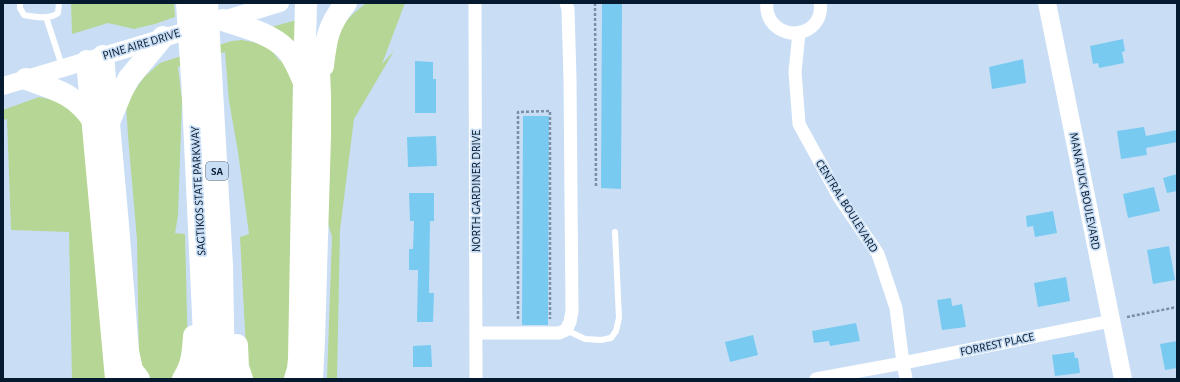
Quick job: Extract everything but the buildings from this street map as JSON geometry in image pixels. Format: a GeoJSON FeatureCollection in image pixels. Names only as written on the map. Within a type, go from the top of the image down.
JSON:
{"type":"FeatureCollection","features":[{"type":"Feature","properties":{"kind":"highway","name":"SAGTIKOS STATE PARKWAY"},"geometry":{"type":"LineString","coordinates":[[187,3],[202,77],[222,266],[224,379]]}},
{"type":"Feature","properties":{"kind":"highway","name":"SAGTIKOS STATE PARKWAY"},"geometry":{"type":"LineString","coordinates":[[206,379],[201,251],[202,77],[207,3]]}},
{"type":"Feature","properties":{"kind":"highway"},"geometry":{"type":"LineString","coordinates":[[306,3],[312,88],[314,340],[312,379]]}},
{"type":"Feature","properties":{"kind":"highway"},"geometry":{"type":"LineString","coordinates":[[295,379],[299,360],[312,88],[318,52],[318,3]]}},
{"type":"Feature","properties":{"kind":"highway"},"geometry":{"type":"LineString","coordinates":[[312,88],[325,51],[328,32],[337,14],[346,3]]}},
{"type":"Feature","properties":{"kind":"highway"},"geometry":{"type":"LineString","coordinates":[[223,20],[264,35],[280,44],[286,49],[312,88]]}},
{"type":"Feature","properties":{"kind":"highway"},"geometry":{"type":"LineString","coordinates":[[139,379],[132,370],[128,351],[118,225],[101,121],[122,91],[129,78],[164,37]]}},
{"type":"Feature","properties":{"kind":"highway"},"geometry":{"type":"LineString","coordinates":[[95,58],[101,121],[116,379]]}},
{"type":"Feature","properties":{"kind":"highway"},"geometry":{"type":"LineString","coordinates":[[26,79],[68,95],[101,121]]}},
{"type":"Feature","properties":{"kind":"highway"},"geometry":{"type":"LineString","coordinates":[[183,379],[188,372],[192,356],[201,251]]}},
{"type":"Feature","properties":{"kind":"highway"},"geometry":{"type":"LineString","coordinates":[[222,266],[237,348],[238,367],[242,379]]}},
{"type":"Feature","properties":{"kind":"street","name":"PINE AIRE DRIVE"},"geometry":{"type":"LineString","coordinates":[[3,86],[280,3]]}},
{"type":"Feature","properties":{"kind":"street","name":"NORTH GARDINER DRIVE"},"geometry":{"type":"LineString","coordinates":[[475,3],[476,379]]}},
{"type":"Feature","properties":{"kind":"street"},"geometry":{"type":"LineString","coordinates":[[476,333],[559,334],[566,330],[570,322],[572,311],[570,79],[568,9],[566,3]]}},
{"type":"Feature","properties":{"kind":"street"},"geometry":{"type":"LineString","coordinates":[[767,3],[768,17],[776,27],[786,33],[799,33],[810,28],[818,19],[821,8],[820,3]]}},
{"type":"Feature","properties":{"kind":"street","name":"MANATUCK BOULEVARD"},"geometry":{"type":"LineString","coordinates":[[1047,3],[1123,379]]}},
{"type":"Feature","properties":{"kind":"street","name":"CENTRAL BOULEVARD"},"geometry":{"type":"LineString","coordinates":[[799,33],[795,72],[799,124],[839,197],[878,254],[896,308],[906,379]]}},
{"type":"Feature","properties":{"kind":"street","name":"FORREST PLACE"},"geometry":{"type":"LineString","coordinates":[[816,379],[903,363],[1111,320]]}},
{"type":"Feature","properties":{"kind":"lane"},"geometry":{"type":"LineString","coordinates":[[20,3],[20,8],[24,15],[46,17],[55,16],[58,13],[59,3]]}},
{"type":"Feature","properties":{"kind":"lane"},"geometry":{"type":"LineString","coordinates":[[46,17],[63,68]]}},
{"type":"Feature","properties":{"kind":"lane"},"geometry":{"type":"LineString","coordinates":[[566,330],[585,339],[600,340],[611,338],[616,332],[618,318],[615,232]]}},
{"type":"Feature","properties":{"kind":"path"},"geometry":{"type":"LineString","coordinates":[[595,3],[596,188]]}},
{"type":"Feature","properties":{"kind":"path"},"geometry":{"type":"LineString","coordinates":[[518,334],[518,112],[550,111],[550,334]]}},
{"type":"Feature","properties":{"kind":"path"},"geometry":{"type":"LineString","coordinates":[[1111,320],[1177,307]]}},
{"type":"Feature","properties":{"kind":"green space"},"geometry":{"type":"Polygon","coordinates":[[[71,3],[174,3],[175,17],[134,29],[108,23],[72,34],[71,3]]]}},
{"type":"Feature","properties":{"kind":"green space"},"geometry":{"type":"Polygon","coordinates":[[[405,3],[382,64],[394,51],[354,119],[340,230],[337,379],[327,379],[332,237],[323,207],[330,68],[334,39],[347,20],[365,4],[405,3]]]}},
{"type":"Feature","properties":{"kind":"green space"},"geometry":{"type":"Polygon","coordinates":[[[297,20],[295,40],[292,42],[271,27],[297,20]]]}},
{"type":"Feature","properties":{"kind":"green space"},"geometry":{"type":"Polygon","coordinates":[[[242,40],[262,44],[271,50],[280,61],[284,58],[295,81],[289,379],[250,379],[247,368],[240,237],[249,234],[238,152],[229,101],[225,52],[178,67],[182,100],[178,216],[175,233],[185,234],[188,355],[175,379],[152,379],[147,376],[139,361],[137,240],[126,105],[144,77],[160,63],[232,41],[242,40]]]}},
{"type":"Feature","properties":{"kind":"green space"},"geometry":{"type":"Polygon","coordinates":[[[39,97],[58,101],[75,110],[86,128],[108,379],[72,379],[69,232],[11,230],[7,119],[3,120],[3,110],[39,97]]]}}]}
